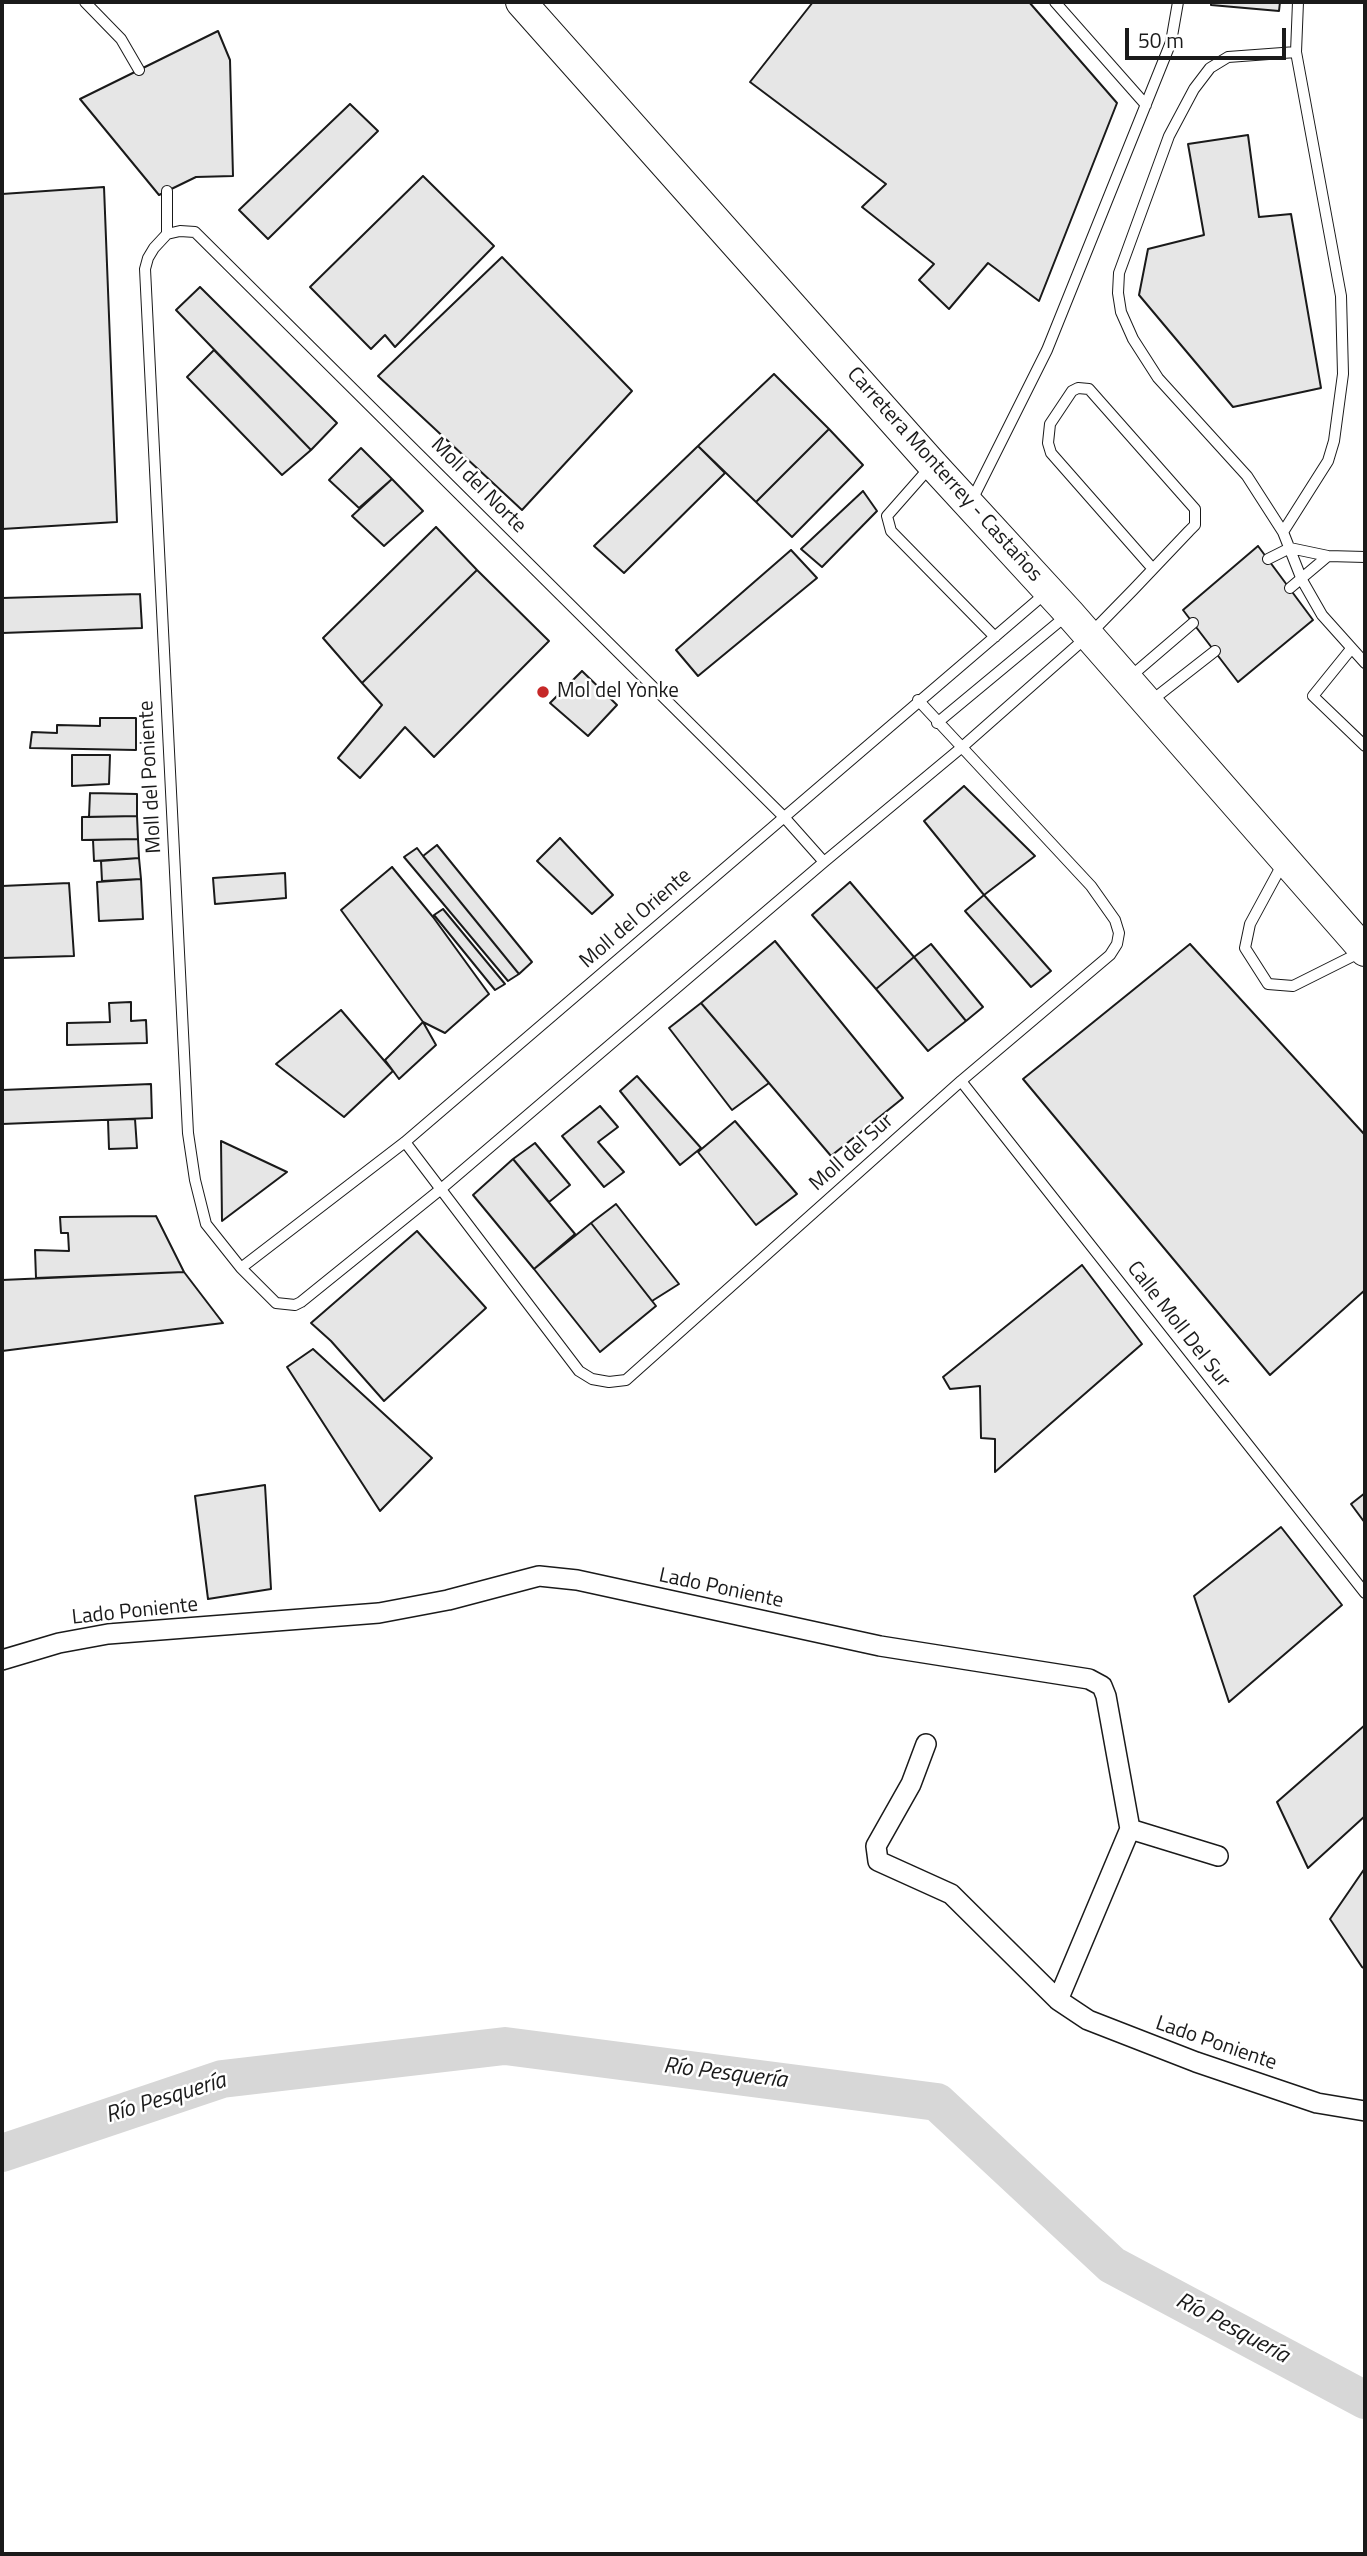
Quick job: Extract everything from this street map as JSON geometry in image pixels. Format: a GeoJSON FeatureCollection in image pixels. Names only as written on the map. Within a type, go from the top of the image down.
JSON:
{"type":"FeatureCollection","features":[{"type":"Feature","properties":{"kind":"main road","name":"Carretera Monterrey - Castaños"},"geometry":{"type":"LineString","coordinates":[[521,2],[932,464],[1049,590],[1365,950]]}},
{"type":"Feature","properties":{"kind":"street","name":"Lado Poniente"},"geometry":{"type":"LineString","coordinates":[[2,1660],[59,1643],[108,1634],[379,1613],[447,1600],[531,1578],[555,1576],[880,1646],[1095,1681],[1102,1686],[1106,1696],[1130,1829]]}},
{"type":"Feature","properties":{"kind":"street","name":"Lado Poniente"},"geometry":{"type":"LineString","coordinates":[[926,1744],[911,1784],[876,1846],[878,1861],[951,1894],[1058,2000],[1097,2025],[1317,2103],[1365,2111]]}},
{"type":"Feature","properties":{"kind":"street"},"geometry":{"type":"LineString","coordinates":[[1058,2000],[1130,1829],[1218,1856]]}},
{"type":"Feature","properties":{"kind":"lane"},"geometry":{"type":"LineString","coordinates":[[85,2],[121,39],[139,70]]}},
{"type":"Feature","properties":{"kind":"lane"},"geometry":{"type":"LineString","coordinates":[[1055,2],[1146,105]]}},
{"type":"Feature","properties":{"kind":"lane"},"geometry":{"type":"LineString","coordinates":[[970,504],[1046,350],[1171,42],[1178,2]]}},
{"type":"Feature","properties":{"kind":"lane"},"geometry":{"type":"LineString","coordinates":[[1283,532],[1328,461],[1334,441],[1343,374],[1341,296],[1296,52],[1298,2]]}},
{"type":"Feature","properties":{"kind":"lane"},"geometry":{"type":"LineString","coordinates":[[1296,52],[1228,57],[1210,68],[1194,89],[1169,136],[1119,273],[1118,293],[1121,312],[1133,340],[1158,378],[1247,476],[1283,532],[1302,580],[1322,615],[1365,663]]}},
{"type":"Feature","properties":{"kind":"lane"},"geometry":{"type":"LineString","coordinates":[[167,191],[167,234]]}},
{"type":"Feature","properties":{"kind":"lane","name":"Moll del Norte"},"geometry":{"type":"LineString","coordinates":[[167,234],[195,232],[784,817],[824,862]]}},
{"type":"Feature","properties":{"kind":"lane","name":"Moll del Poniente"},"geometry":{"type":"LineString","coordinates":[[167,234],[154,248],[145,270],[188,1133],[195,1180],[206,1224],[241,1268],[276,1303],[295,1305],[441,1189],[961,748],[1089,635],[1153,569],[1195,525],[1195,509],[1089,389],[1077,388],[1072,391],[1050,424],[1048,443],[1051,453],[1153,569]]}},
{"type":"Feature","properties":{"kind":"lane"},"geometry":{"type":"LineString","coordinates":[[932,464],[887,516],[891,531],[995,637]]}},
{"type":"Feature","properties":{"kind":"lane"},"geometry":{"type":"LineString","coordinates":[[1268,559],[1290,548],[1328,556],[1365,557]]}},
{"type":"Feature","properties":{"kind":"lane"},"geometry":{"type":"LineString","coordinates":[[1290,588],[1328,556]]}},
{"type":"Feature","properties":{"kind":"lane","name":"Moll del Oriente"},"geometry":{"type":"LineString","coordinates":[[241,1268],[405,1142],[1049,590]]}},
{"type":"Feature","properties":{"kind":"lane"},"geometry":{"type":"LineString","coordinates":[[937,723],[1069,613]]}},
{"type":"Feature","properties":{"kind":"lane"},"geometry":{"type":"LineString","coordinates":[[1128,679],[1193,623]]}},
{"type":"Feature","properties":{"kind":"lane"},"geometry":{"type":"LineString","coordinates":[[1351,649],[1314,696],[1365,746]]}},
{"type":"Feature","properties":{"kind":"lane"},"geometry":{"type":"LineString","coordinates":[[1148,704],[1214,651]]}},
{"type":"Feature","properties":{"kind":"lane","name":"Moll del Sur"},"geometry":{"type":"LineString","coordinates":[[405,1142],[579,1371],[592,1379],[609,1382],[626,1380],[961,1081],[1110,955],[1117,944],[1119,933],[1115,920],[1091,887],[918,700]]}},
{"type":"Feature","properties":{"kind":"lane"},"geometry":{"type":"LineString","coordinates":[[1284,859],[1250,924],[1245,947],[1268,984],[1293,986],[1365,950]]}},
{"type":"Feature","properties":{"kind":"lane","name":"Calle Moll Del Sur"},"geometry":{"type":"LineString","coordinates":[[961,1081],[1365,1593]]}},
{"type":"Feature","properties":{"kind":"building"},"geometry":{"type":"Polygon","coordinates":[[[813,2],[1029,2],[1117,103],[1039,301],[988,263],[949,309],[919,280],[934,264],[862,207],[886,184],[750,82],[813,2]]]}},
{"type":"Feature","properties":{"kind":"building"},"geometry":{"type":"Polygon","coordinates":[[[1211,2],[1280,2],[1279,11],[1211,5],[1211,2]]]}},
{"type":"Feature","properties":{"kind":"building"},"geometry":{"type":"Polygon","coordinates":[[[218,31],[230,60],[233,176],[196,177],[159,195],[80,99],[218,31]]]}},
{"type":"Feature","properties":{"kind":"building"},"geometry":{"type":"Polygon","coordinates":[[[350,104],[378,131],[268,239],[239,210],[350,104]]]}},
{"type":"Feature","properties":{"kind":"building"},"geometry":{"type":"Polygon","coordinates":[[[1248,135],[1259,217],[1291,214],[1321,388],[1233,407],[1139,295],[1148,249],[1204,235],[1188,144],[1248,135]]]}},
{"type":"Feature","properties":{"kind":"building"},"geometry":{"type":"Polygon","coordinates":[[[423,176],[494,246],[395,347],[385,335],[371,349],[310,287],[423,176]]]}},
{"type":"Feature","properties":{"kind":"building"},"geometry":{"type":"Polygon","coordinates":[[[104,187],[117,522],[2,529],[2,194],[104,187]]]}},
{"type":"Feature","properties":{"kind":"building"},"geometry":{"type":"Polygon","coordinates":[[[502,257],[632,391],[522,510],[378,376],[502,257]]]}},
{"type":"Feature","properties":{"kind":"building"},"geometry":{"type":"Polygon","coordinates":[[[200,287],[337,423],[311,450],[176,310],[200,287]]]}},
{"type":"Feature","properties":{"kind":"building"},"geometry":{"type":"Polygon","coordinates":[[[214,350],[311,450],[282,475],[187,377],[214,350]]]}},
{"type":"Feature","properties":{"kind":"building"},"geometry":{"type":"Polygon","coordinates":[[[774,374],[829,429],[756,502],[698,446],[774,374]]]}},
{"type":"Feature","properties":{"kind":"building"},"geometry":{"type":"Polygon","coordinates":[[[829,429],[863,465],[792,537],[756,502],[829,429]]]}},
{"type":"Feature","properties":{"kind":"building"},"geometry":{"type":"Polygon","coordinates":[[[698,446],[725,473],[624,573],[594,546],[698,446]]]}},
{"type":"Feature","properties":{"kind":"building"},"geometry":{"type":"Polygon","coordinates":[[[361,448],[392,479],[359,508],[329,480],[361,448]]]}},
{"type":"Feature","properties":{"kind":"building"},"geometry":{"type":"Polygon","coordinates":[[[392,479],[423,511],[384,546],[352,516],[392,479]]]}},
{"type":"Feature","properties":{"kind":"building"},"geometry":{"type":"Polygon","coordinates":[[[863,491],[877,511],[822,567],[801,549],[863,491]]]}},
{"type":"Feature","properties":{"kind":"building"},"geometry":{"type":"Polygon","coordinates":[[[436,527],[477,570],[362,683],[323,638],[436,527]]]}},
{"type":"Feature","properties":{"kind":"building"},"geometry":{"type":"Polygon","coordinates":[[[1258,546],[1313,620],[1238,682],[1183,610],[1258,546]]]}},
{"type":"Feature","properties":{"kind":"building"},"geometry":{"type":"Polygon","coordinates":[[[791,550],[817,578],[698,676],[676,650],[791,550]]]}},
{"type":"Feature","properties":{"kind":"building"},"geometry":{"type":"Polygon","coordinates":[[[477,570],[549,641],[434,757],[405,727],[360,778],[338,758],[382,705],[362,683],[477,570]]]}},
{"type":"Feature","properties":{"kind":"building"},"geometry":{"type":"Polygon","coordinates":[[[140,594],[142,628],[2,633],[2,598],[140,594]]]}},
{"type":"Feature","properties":{"kind":"building"},"geometry":{"type":"Polygon","coordinates":[[[582,671],[617,705],[588,736],[550,703],[582,671]]]}},
{"type":"Feature","properties":{"kind":"building"},"geometry":{"type":"Polygon","coordinates":[[[100,718],[136,718],[136,750],[30,748],[32,732],[57,733],[57,725],[100,726],[100,718]]]}},
{"type":"Feature","properties":{"kind":"building"},"geometry":{"type":"Polygon","coordinates":[[[72,755],[110,755],[109,784],[72,786],[72,755]]]}},
{"type":"Feature","properties":{"kind":"building"},"geometry":{"type":"Polygon","coordinates":[[[964,786],[1035,856],[984,895],[924,821],[964,786]]]}},
{"type":"Feature","properties":{"kind":"building"},"geometry":{"type":"Polygon","coordinates":[[[90,793],[137,794],[137,816],[89,817],[90,793]]]}},
{"type":"Feature","properties":{"kind":"building"},"geometry":{"type":"Polygon","coordinates":[[[137,816],[138,839],[82,840],[82,817],[137,816]]]}},
{"type":"Feature","properties":{"kind":"building"},"geometry":{"type":"Polygon","coordinates":[[[560,838],[613,895],[592,914],[537,861],[560,838]]]}},
{"type":"Feature","properties":{"kind":"building"},"geometry":{"type":"Polygon","coordinates":[[[138,839],[139,858],[94,861],[93,840],[138,839]]]}},
{"type":"Feature","properties":{"kind":"building"},"geometry":{"type":"Polygon","coordinates":[[[437,845],[532,962],[519,974],[423,856],[437,845]]]}},
{"type":"Feature","properties":{"kind":"building"},"geometry":{"type":"Polygon","coordinates":[[[417,848],[519,974],[508,981],[404,857],[417,848]]]}},
{"type":"Feature","properties":{"kind":"building"},"geometry":{"type":"Polygon","coordinates":[[[139,858],[141,879],[102,881],[101,861],[139,858]]]}},
{"type":"Feature","properties":{"kind":"building"},"geometry":{"type":"Polygon","coordinates":[[[392,867],[433,917],[489,994],[445,1033],[423,1022],[341,910],[392,867]]]}},
{"type":"Feature","properties":{"kind":"building"},"geometry":{"type":"Polygon","coordinates":[[[285,873],[286,898],[215,904],[213,878],[285,873]]]}},
{"type":"Feature","properties":{"kind":"building"},"geometry":{"type":"Polygon","coordinates":[[[141,879],[143,919],[99,921],[97,882],[141,879]]]}},
{"type":"Feature","properties":{"kind":"building"},"geometry":{"type":"Polygon","coordinates":[[[850,882],[914,957],[876,989],[812,915],[850,882]]]}},
{"type":"Feature","properties":{"kind":"building"},"geometry":{"type":"Polygon","coordinates":[[[69,883],[74,956],[2,958],[2,886],[69,883]]]}},
{"type":"Feature","properties":{"kind":"building"},"geometry":{"type":"Polygon","coordinates":[[[984,895],[1051,971],[1031,987],[965,911],[984,895]]]}},
{"type":"Feature","properties":{"kind":"building"},"geometry":{"type":"Polygon","coordinates":[[[443,909],[505,984],[495,990],[434,915],[443,909]]]}},
{"type":"Feature","properties":{"kind":"building"},"geometry":{"type":"Polygon","coordinates":[[[775,941],[903,1098],[831,1156],[701,1003],[775,941]]]}},
{"type":"Feature","properties":{"kind":"building"},"geometry":{"type":"Polygon","coordinates":[[[931,944],[983,1007],[966,1021],[914,957],[931,944]]]}},
{"type":"Feature","properties":{"kind":"building"},"geometry":{"type":"Polygon","coordinates":[[[1190,944],[1365,1135],[1365,1290],[1270,1375],[1023,1079],[1190,944]]]}},
{"type":"Feature","properties":{"kind":"building"},"geometry":{"type":"Polygon","coordinates":[[[914,957],[966,1021],[928,1051],[876,989],[914,957]]]}},
{"type":"Feature","properties":{"kind":"building"},"geometry":{"type":"Polygon","coordinates":[[[131,1002],[131,1021],[146,1020],[147,1043],[67,1045],[67,1023],[110,1022],[109,1003],[131,1002]]]}},
{"type":"Feature","properties":{"kind":"building"},"geometry":{"type":"Polygon","coordinates":[[[701,1003],[769,1083],[732,1110],[669,1028],[701,1003]]]}},
{"type":"Feature","properties":{"kind":"building"},"geometry":{"type":"Polygon","coordinates":[[[341,1010],[393,1071],[344,1117],[276,1064],[341,1010]]]}},
{"type":"Feature","properties":{"kind":"building"},"geometry":{"type":"Polygon","coordinates":[[[423,1022],[436,1045],[399,1079],[385,1060],[423,1022]]]}},
{"type":"Feature","properties":{"kind":"building"},"geometry":{"type":"Polygon","coordinates":[[[637,1076],[701,1148],[680,1165],[620,1091],[637,1076]]]}},
{"type":"Feature","properties":{"kind":"building"},"geometry":{"type":"Polygon","coordinates":[[[151,1084],[152,1118],[2,1124],[2,1090],[151,1084]]]}},
{"type":"Feature","properties":{"kind":"building"},"geometry":{"type":"Polygon","coordinates":[[[600,1106],[618,1127],[598,1142],[624,1172],[604,1187],[562,1136],[600,1106]]]}},
{"type":"Feature","properties":{"kind":"building"},"geometry":{"type":"Polygon","coordinates":[[[135,1119],[137,1148],[109,1149],[108,1120],[135,1119]]]}},
{"type":"Feature","properties":{"kind":"building"},"geometry":{"type":"Polygon","coordinates":[[[735,1121],[797,1194],[756,1225],[698,1152],[735,1121]]]}},
{"type":"Feature","properties":{"kind":"building"},"geometry":{"type":"Polygon","coordinates":[[[221,1141],[287,1172],[222,1221],[221,1141]]]}},
{"type":"Feature","properties":{"kind":"building"},"geometry":{"type":"Polygon","coordinates":[[[535,1143],[570,1185],[549,1202],[513,1159],[535,1143]]]}},
{"type":"Feature","properties":{"kind":"building"},"geometry":{"type":"Polygon","coordinates":[[[513,1159],[575,1234],[534,1269],[473,1195],[513,1159]]]}},
{"type":"Feature","properties":{"kind":"building"},"geometry":{"type":"Polygon","coordinates":[[[616,1204],[679,1284],[652,1301],[591,1223],[616,1204]]]}},
{"type":"Feature","properties":{"kind":"building"},"geometry":{"type":"Polygon","coordinates":[[[156,1216],[184,1272],[36,1278],[35,1250],[69,1251],[68,1233],[61,1233],[60,1217],[156,1216]]]}},
{"type":"Feature","properties":{"kind":"building"},"geometry":{"type":"Polygon","coordinates":[[[591,1223],[656,1306],[600,1352],[534,1269],[591,1223]]]}},
{"type":"Feature","properties":{"kind":"building"},"geometry":{"type":"Polygon","coordinates":[[[417,1231],[486,1308],[384,1401],[331,1341],[311,1323],[417,1231]]]}},
{"type":"Feature","properties":{"kind":"building"},"geometry":{"type":"Polygon","coordinates":[[[1082,1265],[1142,1344],[995,1472],[995,1439],[981,1438],[980,1386],[950,1389],[943,1377],[1082,1265]]]}},
{"type":"Feature","properties":{"kind":"building"},"geometry":{"type":"Polygon","coordinates":[[[184,1272],[223,1323],[2,1351],[2,1280],[184,1272]]]}},
{"type":"Feature","properties":{"kind":"building"},"geometry":{"type":"Polygon","coordinates":[[[313,1349],[432,1458],[380,1511],[287,1367],[313,1349]]]}},
{"type":"Feature","properties":{"kind":"building"},"geometry":{"type":"Polygon","coordinates":[[[265,1485],[271,1589],[208,1599],[195,1496],[265,1485]]]}},
{"type":"Feature","properties":{"kind":"building"},"geometry":{"type":"Polygon","coordinates":[[[1365,1493],[1365,1523],[1351,1504],[1365,1493]]]}},
{"type":"Feature","properties":{"kind":"building"},"geometry":{"type":"Polygon","coordinates":[[[1281,1527],[1342,1605],[1229,1702],[1194,1596],[1281,1527]]]}},
{"type":"Feature","properties":{"kind":"building"},"geometry":{"type":"Polygon","coordinates":[[[1365,1725],[1365,1816],[1308,1868],[1277,1802],[1365,1725]]]}},
{"type":"Feature","properties":{"kind":"building"},"geometry":{"type":"Polygon","coordinates":[[[1365,1868],[1365,1969],[1330,1919],[1365,1868]]]}},
{"type":"Feature","properties":{"kind":"waterway","name":"Río Pesquería"},"geometry":{"type":"LineString","coordinates":[[2,2153],[222,2079],[505,2046],[937,2102],[1112,2265],[1365,2400]]}},
{"type":"Feature","properties":{"kind":"place","name":"Mol del Yonke"},"geometry":{"type":"Point","coordinates":[543,692]}}]}
